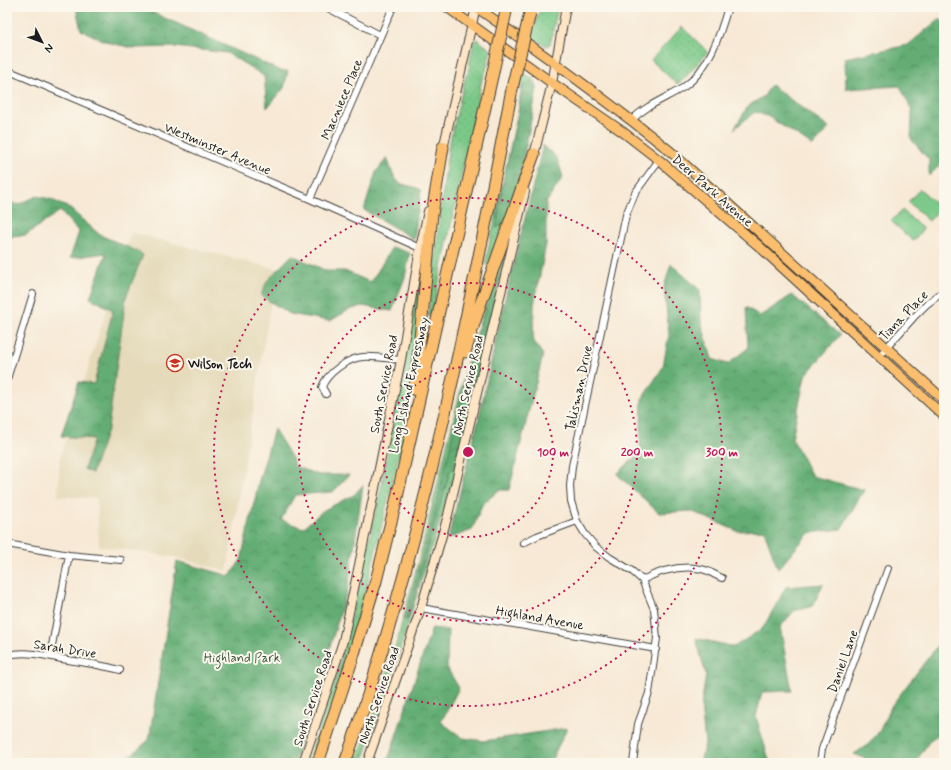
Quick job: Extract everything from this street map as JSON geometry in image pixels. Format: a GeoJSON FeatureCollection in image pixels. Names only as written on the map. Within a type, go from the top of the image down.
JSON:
{"type":"FeatureCollection","features":[{"type":"Feature","properties":{"kind":"highway","name":"Long Island Expressway"},"geometry":{"type":"LineString","coordinates":[[318,763],[376,581],[395,506],[493,72],[506,7]]}},
{"type":"Feature","properties":{"kind":"highway"},"geometry":{"type":"LineString","coordinates":[[345,763],[377,668],[400,588],[454,374],[485,231],[513,84],[531,10]]}},
{"type":"Feature","properties":{"kind":"highway"},"geometry":{"type":"LineString","coordinates":[[395,506],[417,377],[432,214],[443,146]]}},
{"type":"Feature","properties":{"kind":"highway"},"geometry":{"type":"LineString","coordinates":[[454,374],[466,352],[479,308],[534,154]]}},
{"type":"Feature","properties":{"kind":"main road","name":"Deer Park Avenue"},"geometry":{"type":"LineString","coordinates":[[447,7],[623,132],[659,160],[760,247],[944,416]]}},
{"type":"Feature","properties":{"kind":"main road","name":"Deer Park Avenue"},"geometry":{"type":"LineString","coordinates":[[476,7],[556,63],[632,120],[696,175],[814,281],[886,349],[944,400]]}},
{"type":"Feature","properties":{"kind":"main road","name":"South Service Road"},"geometry":{"type":"LineString","coordinates":[[303,763],[343,641],[374,498],[420,248],[476,7]]}},
{"type":"Feature","properties":{"kind":"main road","name":"North Service Road"},"geometry":{"type":"LineString","coordinates":[[367,763],[421,608],[448,515],[552,83],[566,7]]}},
{"type":"Feature","properties":{"kind":"street"},"geometry":{"type":"LineString","coordinates":[[326,7],[380,35]]}},
{"type":"Feature","properties":{"kind":"street","name":"Macniece Place"},"geometry":{"type":"LineString","coordinates":[[310,199],[393,7]]}},
{"type":"Feature","properties":{"kind":"street"},"geometry":{"type":"LineString","coordinates":[[632,120],[639,113],[685,86],[697,74],[715,45],[723,26],[728,7]]}},
{"type":"Feature","properties":{"kind":"street","name":"Westminster Avenue"},"geometry":{"type":"LineString","coordinates":[[7,70],[310,199],[420,248]]}},
{"type":"Feature","properties":{"kind":"street","name":"Talisman Drive"},"geometry":{"type":"LineString","coordinates":[[633,763],[638,724],[649,693],[656,649],[657,626],[654,609],[642,580],[632,571],[596,547],[585,534],[577,521],[571,501],[570,486],[572,466],[626,215],[635,193],[659,160]]}},
{"type":"Feature","properties":{"kind":"street","name":"Tiana Place"},"geometry":{"type":"LineString","coordinates":[[879,356],[927,304],[944,291]]}},
{"type":"Feature","properties":{"kind":"street"},"geometry":{"type":"LineString","coordinates":[[7,379],[33,294]]}},
{"type":"Feature","properties":{"kind":"street"},"geometry":{"type":"LineString","coordinates":[[326,394],[322,387],[324,380],[337,368],[348,362],[362,357],[400,360]]}},
{"type":"Feature","properties":{"kind":"street"},"geometry":{"type":"LineString","coordinates":[[523,543],[537,536],[577,521]]}},
{"type":"Feature","properties":{"kind":"street"},"geometry":{"type":"LineString","coordinates":[[7,544],[69,555],[121,560]]}},
{"type":"Feature","properties":{"kind":"street"},"geometry":{"type":"LineString","coordinates":[[50,656],[69,555]]}},
{"type":"Feature","properties":{"kind":"street"},"geometry":{"type":"LineString","coordinates":[[642,580],[658,572],[691,568],[707,571],[722,578]]}},
{"type":"Feature","properties":{"kind":"street","name":"Daniel Lane"},"geometry":{"type":"LineString","coordinates":[[820,763],[822,749],[888,568]]}},
{"type":"Feature","properties":{"kind":"street","name":"Highland Avenue"},"geometry":{"type":"LineString","coordinates":[[421,608],[656,649]]}},
{"type":"Feature","properties":{"kind":"street","name":"Sarah Drive"},"geometry":{"type":"LineString","coordinates":[[7,655],[23,653],[50,656],[102,665],[120,670]]}},
{"type":"Feature","properties":{"kind":"shaded area","name":"Wilson Tech"},"geometry":{"type":"Polygon","coordinates":[[[131,232],[276,269],[227,571],[175,557],[99,546],[97,498],[58,496],[60,457],[131,232]]]}},
{"type":"Feature","properties":{"kind":"green space"},"geometry":{"type":"Polygon","coordinates":[[[76,7],[141,7],[281,71],[288,71],[284,88],[267,108],[264,76],[227,53],[174,47],[134,48],[110,43],[81,30],[76,7]]]}},
{"type":"Feature","properties":{"kind":"green space"},"geometry":{"type":"Polygon","coordinates":[[[541,7],[558,7],[550,44],[546,46],[531,37],[541,7]]]}},
{"type":"Feature","properties":{"kind":"green space"},"geometry":{"type":"Polygon","coordinates":[[[939,19],[944,22],[944,161],[929,176],[929,160],[911,139],[912,111],[900,86],[846,89],[845,58],[908,45],[939,19]]]}},
{"type":"Feature","properties":{"kind":"green space"},"geometry":{"type":"Polygon","coordinates":[[[682,27],[708,52],[684,79],[677,84],[651,60],[682,27]]]}},
{"type":"Feature","properties":{"kind":"green space"},"geometry":{"type":"Polygon","coordinates":[[[477,39],[491,50],[482,79],[432,314],[431,316],[428,316],[448,150],[466,75],[468,73],[473,44],[477,39]]]}},
{"type":"Feature","properties":{"kind":"green space"},"geometry":{"type":"Polygon","coordinates":[[[523,73],[535,81],[537,88],[518,186],[488,266],[485,264],[518,112],[523,73]]]}},
{"type":"Feature","properties":{"kind":"green space"},"geometry":{"type":"Polygon","coordinates":[[[531,82],[537,88],[518,186],[505,223],[496,228],[502,188],[524,83],[531,82]]]}},
{"type":"Feature","properties":{"kind":"green space"},"geometry":{"type":"Polygon","coordinates":[[[771,85],[829,128],[813,146],[769,117],[755,112],[734,129],[748,106],[764,96],[771,85]]]}},
{"type":"Feature","properties":{"kind":"green space"},"geometry":{"type":"Polygon","coordinates":[[[543,145],[557,158],[563,177],[546,203],[546,244],[534,305],[533,340],[543,355],[509,490],[499,490],[482,505],[472,530],[448,539],[479,417],[504,303],[543,145]]]}},
{"type":"Feature","properties":{"kind":"green space"},"geometry":{"type":"Polygon","coordinates":[[[387,158],[393,175],[399,182],[415,187],[421,191],[414,239],[364,210],[376,172],[387,158]]]}},
{"type":"Feature","properties":{"kind":"green space"},"geometry":{"type":"Polygon","coordinates":[[[920,189],[941,208],[929,221],[908,202],[920,189]]]}},
{"type":"Feature","properties":{"kind":"green space"},"geometry":{"type":"Polygon","coordinates":[[[37,196],[50,199],[69,208],[100,235],[143,255],[126,297],[108,428],[92,473],[84,469],[94,439],[61,436],[79,382],[94,384],[113,310],[90,298],[106,253],[70,258],[79,232],[60,211],[26,235],[13,236],[7,240],[7,200],[17,205],[37,196]]]}},
{"type":"Feature","properties":{"kind":"green space"},"geometry":{"type":"Polygon","coordinates":[[[902,210],[923,229],[913,241],[891,221],[902,210]]]}},
{"type":"Feature","properties":{"kind":"green space"},"geometry":{"type":"Polygon","coordinates":[[[392,247],[410,253],[405,277],[392,311],[362,306],[349,310],[330,321],[290,314],[261,296],[267,281],[292,255],[327,271],[345,271],[370,282],[392,247]]]}},
{"type":"Feature","properties":{"kind":"green space"},"geometry":{"type":"Polygon","coordinates":[[[502,260],[504,261],[501,275],[458,463],[381,710],[362,763],[356,763],[376,709],[398,638],[424,540],[471,347],[502,260]]]}},
{"type":"Feature","properties":{"kind":"green space"},"geometry":{"type":"Polygon","coordinates":[[[671,264],[700,290],[701,321],[712,359],[728,364],[748,348],[746,307],[760,316],[792,295],[840,335],[805,376],[792,438],[812,476],[864,490],[841,529],[809,533],[778,569],[764,530],[737,531],[691,511],[659,513],[617,474],[640,453],[642,399],[663,367],[669,334],[664,287],[671,264]]]}},
{"type":"Feature","properties":{"kind":"green space"},"geometry":{"type":"Polygon","coordinates":[[[501,275],[458,465],[450,471],[408,619],[405,620],[434,515],[470,359],[489,295],[501,275]]]}},
{"type":"Feature","properties":{"kind":"green space"},"geometry":{"type":"Polygon","coordinates":[[[419,279],[423,279],[413,378],[401,447],[351,650],[314,763],[307,763],[335,681],[356,597],[382,484],[419,279]]]}},
{"type":"Feature","properties":{"kind":"green space","name":"Highland Park"},"geometry":{"type":"Polygon","coordinates":[[[274,429],[292,458],[294,466],[319,475],[349,475],[333,492],[295,495],[281,520],[303,528],[324,510],[354,495],[363,485],[348,588],[294,763],[121,763],[149,740],[177,561],[230,576],[241,560],[259,481],[274,429]]]}},
{"type":"Feature","properties":{"kind":"green space"},"geometry":{"type":"Polygon","coordinates":[[[823,584],[813,606],[794,611],[780,627],[792,691],[762,692],[756,717],[770,763],[700,763],[705,743],[701,706],[706,675],[696,638],[734,647],[763,628],[786,587],[823,584]]]}},
{"type":"Feature","properties":{"kind":"green space"},"geometry":{"type":"Polygon","coordinates":[[[432,628],[448,630],[447,668],[459,688],[441,722],[463,738],[484,741],[567,728],[550,763],[387,763],[432,628]]]}},
{"type":"Feature","properties":{"kind":"green space"},"geometry":{"type":"Polygon","coordinates":[[[944,637],[944,731],[930,740],[915,763],[877,763],[854,754],[869,744],[880,730],[892,705],[944,637]]]}},
{"type":"Feature","properties":{"kind":"place","name":"Wilson Tech"},"geometry":{"type":"Point","coordinates":[175,363]}}]}
